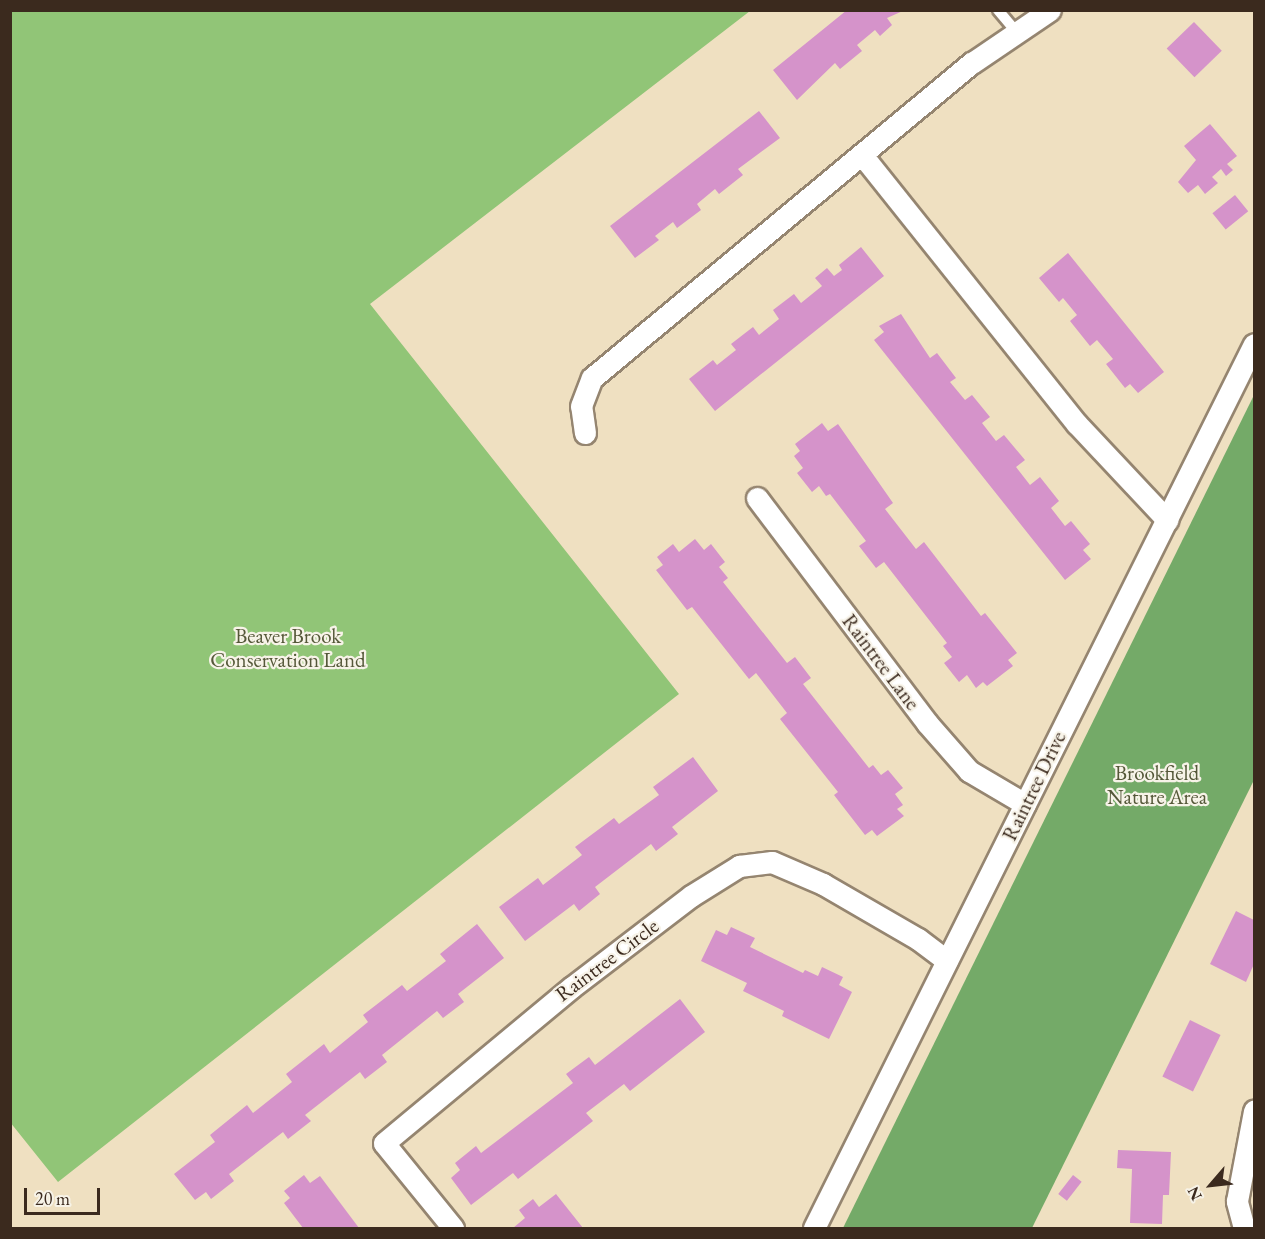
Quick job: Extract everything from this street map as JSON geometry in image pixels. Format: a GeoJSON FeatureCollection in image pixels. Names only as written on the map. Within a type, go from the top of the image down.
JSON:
{"type":"FeatureCollection","features":[{"type":"Feature","properties":{"kind":"street"},"geometry":{"type":"LineString","coordinates":[[585,433],[581,406],[592,378],[972,63],[1050,10]]}},
{"type":"Feature","properties":{"kind":"street"},"geometry":{"type":"LineString","coordinates":[[862,155],[1077,424],[1167,520]]}},
{"type":"Feature","properties":{"kind":"street","name":"Raintree Drive"},"geometry":{"type":"LineString","coordinates":[[814,1228],[1254,344]]}},
{"type":"Feature","properties":{"kind":"street","name":"Raintree Lane"},"geometry":{"type":"LineString","coordinates":[[757,498],[927,723],[969,771],[1025,804]]}},
{"type":"Feature","properties":{"kind":"street","name":"Raintree Circle"},"geometry":{"type":"LineString","coordinates":[[453,1228],[384,1143],[572,987],[691,896],[739,866],[772,862],[823,884],[918,939],[947,961]]}},
{"type":"Feature","properties":{"kind":"street"},"geometry":{"type":"LineString","coordinates":[[1244,1228],[1237,1201],[1254,1111]]}},
{"type":"Feature","properties":{"kind":"lane"},"geometry":{"type":"LineString","coordinates":[[998,10],[1017,33]]}},
{"type":"Feature","properties":{"kind":"green space","name":"Beaver Brook Conservation Land"},"geometry":{"type":"Polygon","coordinates":[[[11,10],[750,11],[370,304],[679,694],[58,1182],[10,1122],[11,10]]]}},
{"type":"Feature","properties":{"kind":"green space","name":"Brookfield Nature Area"},"geometry":{"type":"Polygon","coordinates":[[[1254,395],[1254,780],[1032,1228],[843,1228],[1254,395]]]}},
{"type":"Feature","properties":{"kind":"building"},"geometry":{"type":"Polygon","coordinates":[[[847,10],[905,10],[887,18],[892,25],[880,36],[875,30],[857,45],[862,51],[840,69],[835,63],[797,100],[773,70],[847,10]]]}},
{"type":"Feature","properties":{"kind":"building"},"geometry":{"type":"Polygon","coordinates":[[[1194,22],[1222,51],[1194,77],[1167,48],[1194,22]]]}},
{"type":"Feature","properties":{"kind":"building"},"geometry":{"type":"Polygon","coordinates":[[[759,111],[780,138],[738,169],[743,175],[719,194],[715,189],[697,204],[701,210],[677,228],[673,222],[655,236],[659,240],[635,258],[610,226],[759,111]]]}},
{"type":"Feature","properties":{"kind":"building"},"geometry":{"type":"Polygon","coordinates":[[[1210,124],[1237,156],[1227,164],[1233,170],[1226,176],[1221,169],[1212,177],[1218,183],[1205,194],[1198,185],[1188,193],[1178,182],[1196,160],[1184,146],[1210,124]]]}},
{"type":"Feature","properties":{"kind":"building"},"geometry":{"type":"Polygon","coordinates":[[[1235,195],[1248,211],[1226,230],[1212,213],[1235,195]]]}},
{"type":"Feature","properties":{"kind":"building"},"geometry":{"type":"Polygon","coordinates":[[[861,247],[884,276],[715,411],[689,379],[713,360],[717,365],[736,350],[731,344],[753,327],[759,335],[779,319],[773,310],[794,294],[801,303],[822,286],[815,278],[827,268],[834,276],[842,270],[839,265],[861,247]]]}},
{"type":"Feature","properties":{"kind":"building"},"geometry":{"type":"Polygon","coordinates":[[[1068,253],[1164,372],[1138,393],[1130,384],[1125,388],[1106,364],[1113,359],[1097,340],[1090,346],[1070,321],[1077,315],[1063,298],[1059,302],[1039,278],[1068,253]]]}},
{"type":"Feature","properties":{"kind":"building"},"geometry":{"type":"Polygon","coordinates":[[[901,314],[930,358],[937,353],[956,378],[950,382],[965,400],[972,395],[990,417],[982,423],[996,441],[1004,435],[1025,460],[1016,467],[1030,485],[1040,477],[1059,501],[1051,508],[1065,526],[1071,521],[1090,544],[1083,550],[1091,559],[1065,580],[874,340],[884,332],[879,326],[901,314]]]}},
{"type":"Feature","properties":{"kind":"building"},"geometry":{"type":"Polygon","coordinates":[[[822,423],[828,431],[838,424],[893,503],[885,509],[916,549],[924,542],[981,616],[985,613],[1017,653],[1008,660],[1013,666],[987,686],[983,682],[976,688],[967,675],[959,682],[944,663],[952,657],[943,646],[947,643],[884,562],[876,568],[859,546],[866,541],[830,494],[826,496],[819,486],[812,492],[797,473],[803,468],[794,456],[800,451],[795,444],[822,423]]]}},
{"type":"Feature","properties":{"kind":"building"},"geometry":{"type":"Polygon","coordinates":[[[695,539],[704,550],[711,544],[725,562],[719,567],[728,578],[723,582],[787,663],[795,657],[811,678],[803,684],[869,768],[873,765],[881,775],[888,770],[903,788],[895,794],[903,805],[897,809],[904,816],[877,836],[872,830],[865,835],[834,795],[838,792],[780,719],[787,713],[756,673],[749,679],[692,607],[687,610],[656,570],[663,565],[657,557],[673,544],[679,552],[695,539]]]}},
{"type":"Feature","properties":{"kind":"building"},"geometry":{"type":"Polygon","coordinates":[[[693,757],[718,791],[672,827],[678,834],[656,851],[651,844],[595,887],[600,894],[579,911],[574,904],[525,941],[499,907],[538,878],[543,885],[582,855],[575,847],[614,818],[619,824],[659,795],[653,787],[693,757]]]}},
{"type":"Feature","properties":{"kind":"building"},"geometry":{"type":"Polygon","coordinates":[[[1236,911],[1254,920],[1254,964],[1246,982],[1210,964],[1236,911]]]}},
{"type":"Feature","properties":{"kind":"building"},"geometry":{"type":"Polygon","coordinates":[[[477,924],[504,958],[458,994],[464,1002],[443,1018],[437,1011],[382,1055],[387,1062],[365,1079],[360,1072],[305,1115],[311,1121],[288,1139],[283,1132],[229,1174],[234,1181],[211,1199],[206,1192],[195,1200],[174,1174],[215,1142],[210,1135],[247,1105],[253,1113],[292,1082],[286,1074],[324,1044],[330,1053],[368,1022],[363,1015],[402,985],[407,991],[446,961],[440,954],[477,924]]]}},
{"type":"Feature","properties":{"kind":"building"},"geometry":{"type":"Polygon","coordinates":[[[731,927],[755,938],[750,947],[803,973],[805,970],[818,976],[822,967],[843,977],[839,985],[852,992],[829,1039],[782,1016],[784,1011],[743,991],[747,983],[701,961],[716,930],[727,935],[731,927]]]}},
{"type":"Feature","properties":{"kind":"building"},"geometry":{"type":"Polygon","coordinates":[[[680,999],[705,1032],[630,1091],[624,1084],[586,1113],[593,1121],[518,1179],[513,1173],[471,1205],[451,1178],[460,1170],[455,1163],[476,1146],[481,1153],[573,1083],[566,1074],[589,1057],[595,1065],[680,999]]]}},
{"type":"Feature","properties":{"kind":"building"},"geometry":{"type":"Polygon","coordinates":[[[1190,1020],[1221,1035],[1193,1092],[1162,1077],[1190,1020]]]}},
{"type":"Feature","properties":{"kind":"building"},"geometry":{"type":"Polygon","coordinates":[[[1118,1150],[1171,1152],[1169,1195],[1163,1195],[1162,1224],[1130,1223],[1132,1169],[1117,1168],[1118,1150]]]}},
{"type":"Feature","properties":{"kind":"building"},"geometry":{"type":"Polygon","coordinates":[[[304,1175],[310,1183],[320,1176],[359,1228],[303,1228],[284,1203],[290,1198],[284,1191],[304,1175]]]}},
{"type":"Feature","properties":{"kind":"building"},"geometry":{"type":"Polygon","coordinates":[[[1073,1175],[1082,1182],[1067,1201],[1058,1194],[1073,1175]]]}},
{"type":"Feature","properties":{"kind":"building"},"geometry":{"type":"Polygon","coordinates":[[[556,1194],[583,1228],[513,1228],[525,1218],[519,1210],[533,1199],[539,1207],[556,1194]]]}}]}
